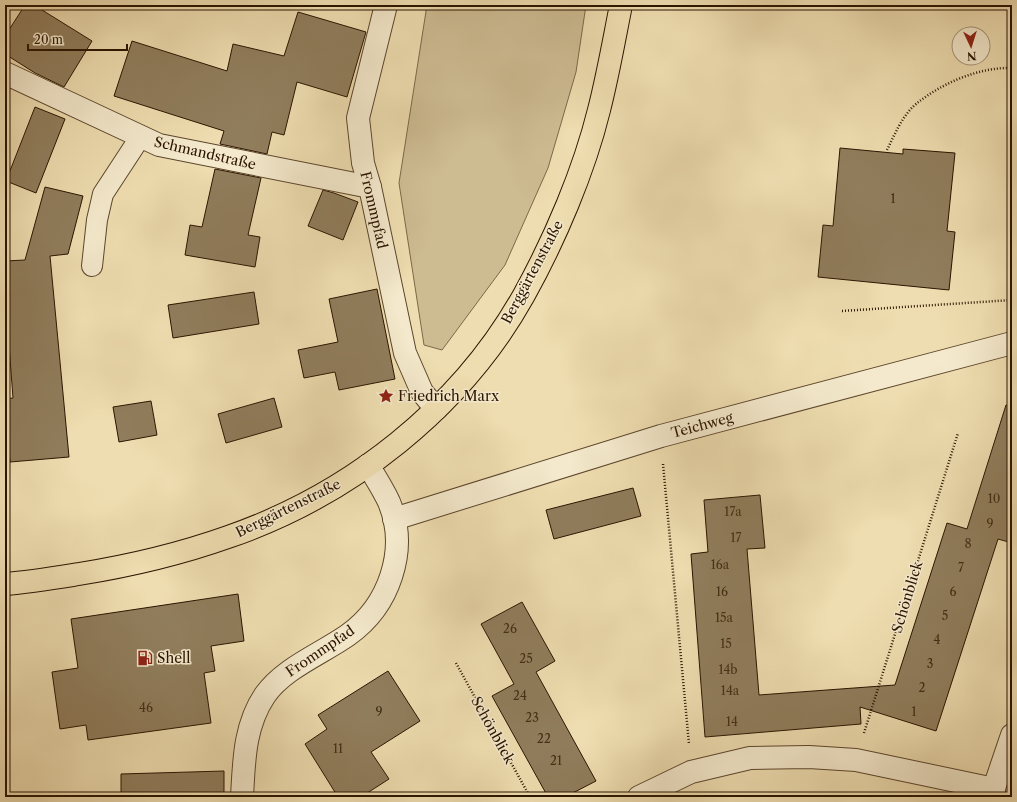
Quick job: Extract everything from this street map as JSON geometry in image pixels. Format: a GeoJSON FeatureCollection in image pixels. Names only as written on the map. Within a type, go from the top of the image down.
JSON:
{"type":"FeatureCollection","features":[{"type":"Feature","properties":{"kind":"main road","name":"Berggärtenstraße"},"geometry":{"type":"LineString","coordinates":[[5,584],[106,569],[150,560],[229,537],[313,499],[368,465],[436,409],[478,364],[497,337],[523,296],[544,256],[566,208],[599,111],[621,5]]}},
{"type":"Feature","properties":{"kind":"street","name":"Frommpfad"},"geometry":{"type":"LineString","coordinates":[[386,5],[358,118],[363,163],[370,187],[405,354],[422,392],[436,409]]}},
{"type":"Feature","properties":{"kind":"street","name":"Schmandstraße"},"geometry":{"type":"LineString","coordinates":[[5,73],[159,145],[370,187]]}},
{"type":"Feature","properties":{"kind":"street","name":"Teichweg"},"geometry":{"type":"LineString","coordinates":[[394,519],[661,436],[1012,343]]}},
{"type":"Feature","properties":{"kind":"street","name":"Frommpfad"},"geometry":{"type":"LineString","coordinates":[[242,797],[247,739],[254,713],[266,695],[279,680],[349,635],[380,603],[391,580],[397,540],[394,519],[389,502],[368,465]]}},
{"type":"Feature","properties":{"kind":"street"},"geometry":{"type":"LineString","coordinates":[[639,797],[691,772],[750,758],[809,757],[856,760],[993,793],[1012,735]]}},
{"type":"Feature","properties":{"kind":"lane"},"geometry":{"type":"LineString","coordinates":[[92,266],[97,220],[103,194],[141,136]]}},
{"type":"Feature","properties":{"kind":"path"},"geometry":{"type":"LineString","coordinates":[[887,150],[899,125],[916,104],[954,80],[999,67],[1012,68]]}},
{"type":"Feature","properties":{"kind":"path"},"geometry":{"type":"LineString","coordinates":[[842,311],[1012,300]]}},
{"type":"Feature","properties":{"kind":"path","name":"Schönblick"},"geometry":{"type":"LineString","coordinates":[[856,760],[958,433]]}},
{"type":"Feature","properties":{"kind":"path"},"geometry":{"type":"LineString","coordinates":[[663,464],[691,772]]}},
{"type":"Feature","properties":{"kind":"path","name":"Schönblick"},"geometry":{"type":"LineString","coordinates":[[456,663],[530,797]]}},
{"type":"Feature","properties":{"kind":"shaded area"},"geometry":{"type":"Polygon","coordinates":[[[427,5],[586,5],[576,72],[548,168],[505,265],[442,350],[424,345],[399,183],[427,5]]]}},
{"type":"Feature","properties":{"kind":"building"},"geometry":{"type":"Polygon","coordinates":[[[25,5],[34,5],[92,41],[64,87],[35,73],[5,54],[5,36],[25,5]]]}},
{"type":"Feature","properties":{"kind":"building"},"geometry":{"type":"Polygon","coordinates":[[[298,12],[366,32],[347,97],[297,82],[284,135],[272,132],[267,154],[220,144],[224,131],[114,96],[132,41],[227,71],[233,44],[284,56],[298,12]]]}},
{"type":"Feature","properties":{"kind":"building"},"geometry":{"type":"Polygon","coordinates":[[[35,107],[65,119],[36,193],[6,181],[35,107]]]}},
{"type":"Feature","properties":{"kind":"building"},"geometry":{"type":"Polygon","coordinates":[[[840,148],[903,154],[903,149],[955,153],[947,231],[955,232],[949,290],[818,277],[823,225],[833,226],[840,148]]]}},
{"type":"Feature","properties":{"kind":"building"},"geometry":{"type":"Polygon","coordinates":[[[215,169],[261,178],[248,235],[260,237],[255,267],[185,255],[190,225],[202,227],[215,169]]]}},
{"type":"Feature","properties":{"kind":"building"},"geometry":{"type":"Polygon","coordinates":[[[45,187],[83,196],[68,254],[50,256],[69,457],[10,462],[5,399],[13,398],[5,292],[5,261],[25,260],[45,187]]]}},
{"type":"Feature","properties":{"kind":"building"},"geometry":{"type":"Polygon","coordinates":[[[323,190],[358,202],[343,240],[308,226],[323,190]]]}},
{"type":"Feature","properties":{"kind":"building"},"geometry":{"type":"Polygon","coordinates":[[[377,289],[395,379],[339,390],[335,372],[304,378],[298,350],[338,342],[329,299],[377,289]]]}},
{"type":"Feature","properties":{"kind":"building"},"geometry":{"type":"Polygon","coordinates":[[[254,292],[259,324],[173,338],[168,305],[254,292]]]}},
{"type":"Feature","properties":{"kind":"building"},"geometry":{"type":"Polygon","coordinates":[[[274,398],[282,427],[226,443],[218,414],[274,398]]]}},
{"type":"Feature","properties":{"kind":"building"},"geometry":{"type":"Polygon","coordinates":[[[151,401],[157,435],[119,442],[113,407],[151,401]]]}},
{"type":"Feature","properties":{"kind":"building"},"geometry":{"type":"Polygon","coordinates":[[[1006,405],[1012,406],[1012,543],[998,539],[936,731],[860,707],[861,724],[705,737],[691,554],[708,552],[704,500],[760,495],[765,548],[747,549],[759,695],[895,685],[947,523],[967,529],[1006,405]]]}},
{"type":"Feature","properties":{"kind":"building"},"geometry":{"type":"Polygon","coordinates":[[[633,488],[641,516],[554,539],[546,510],[633,488]]]}},
{"type":"Feature","properties":{"kind":"building"},"geometry":{"type":"Polygon","coordinates":[[[238,594],[244,641],[211,646],[215,671],[204,673],[211,723],[88,740],[86,725],[60,729],[52,672],[78,668],[71,619],[238,594]]]}},
{"type":"Feature","properties":{"kind":"building"},"geometry":{"type":"Polygon","coordinates":[[[522,602],[555,661],[536,672],[596,781],[565,797],[548,797],[492,696],[514,684],[481,624],[522,602]]]}},
{"type":"Feature","properties":{"kind":"building"},"geometry":{"type":"Polygon","coordinates":[[[388,671],[420,721],[371,752],[389,779],[361,797],[338,797],[305,744],[327,729],[318,715],[388,671]]]}},
{"type":"Feature","properties":{"kind":"building"},"geometry":{"type":"Polygon","coordinates":[[[224,771],[224,797],[121,797],[121,774],[224,771]]]}},
{"type":"Feature","properties":{"kind":"place","name":"Friedrich Marx"},"geometry":{"type":"Point","coordinates":[386,396]}},
{"type":"Feature","properties":{"kind":"place","name":"Shell"},"geometry":{"type":"Point","coordinates":[145,658]}}]}
